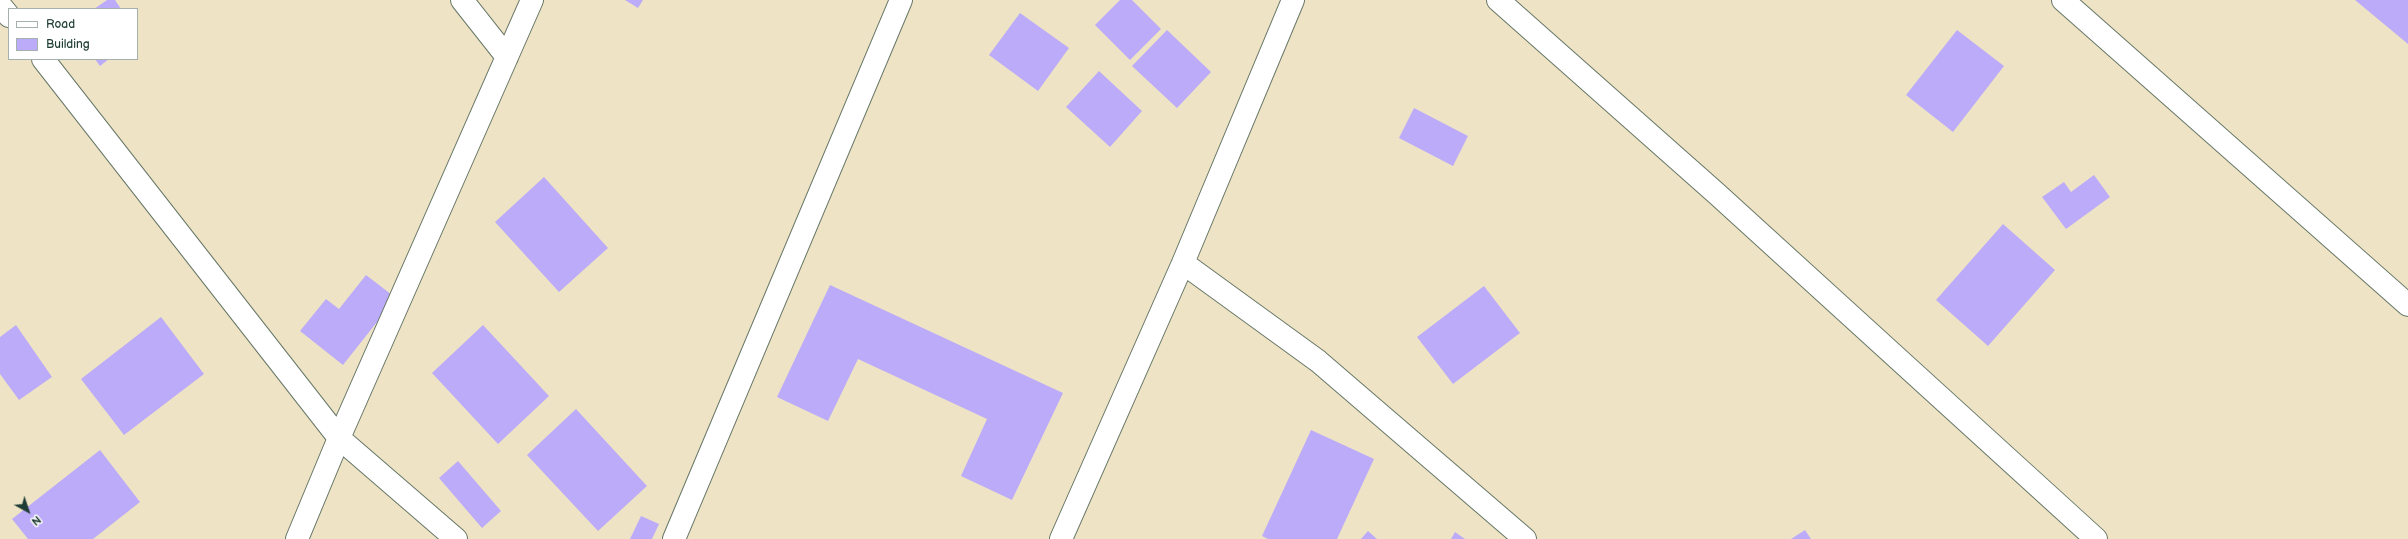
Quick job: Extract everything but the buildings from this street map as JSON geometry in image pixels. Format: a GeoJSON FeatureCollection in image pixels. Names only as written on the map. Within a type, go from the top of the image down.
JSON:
{"type":"FeatureCollection","features":[{"type":"Feature","properties":{"kind":"street"},"geometry":{"type":"LineString","coordinates":[[462,0],[507,57]]}},
{"type":"Feature","properties":{"kind":"street"},"geometry":{"type":"LineString","coordinates":[[297,539],[339,438],[532,0]]}},
{"type":"Feature","properties":{"kind":"street"},"geometry":{"type":"LineString","coordinates":[[674,539],[901,0]]}},
{"type":"Feature","properties":{"kind":"street"},"geometry":{"type":"LineString","coordinates":[[1061,539],[1183,263],[1293,0]]}},
{"type":"Feature","properties":{"kind":"street"},"geometry":{"type":"LineString","coordinates":[[1498,0],[1723,199],[2096,539]]}},
{"type":"Feature","properties":{"kind":"street"},"geometry":{"type":"LineString","coordinates":[[2063,0],[2408,305]]}},
{"type":"Feature","properties":{"kind":"street"},"geometry":{"type":"LineString","coordinates":[[0,5],[8,15]]}},
{"type":"Feature","properties":{"kind":"street"},"geometry":{"type":"LineString","coordinates":[[44,60],[339,438],[456,539]]}},
{"type":"Feature","properties":{"kind":"street"},"geometry":{"type":"LineString","coordinates":[[1183,263],[1318,361],[1525,539]]}}]}
